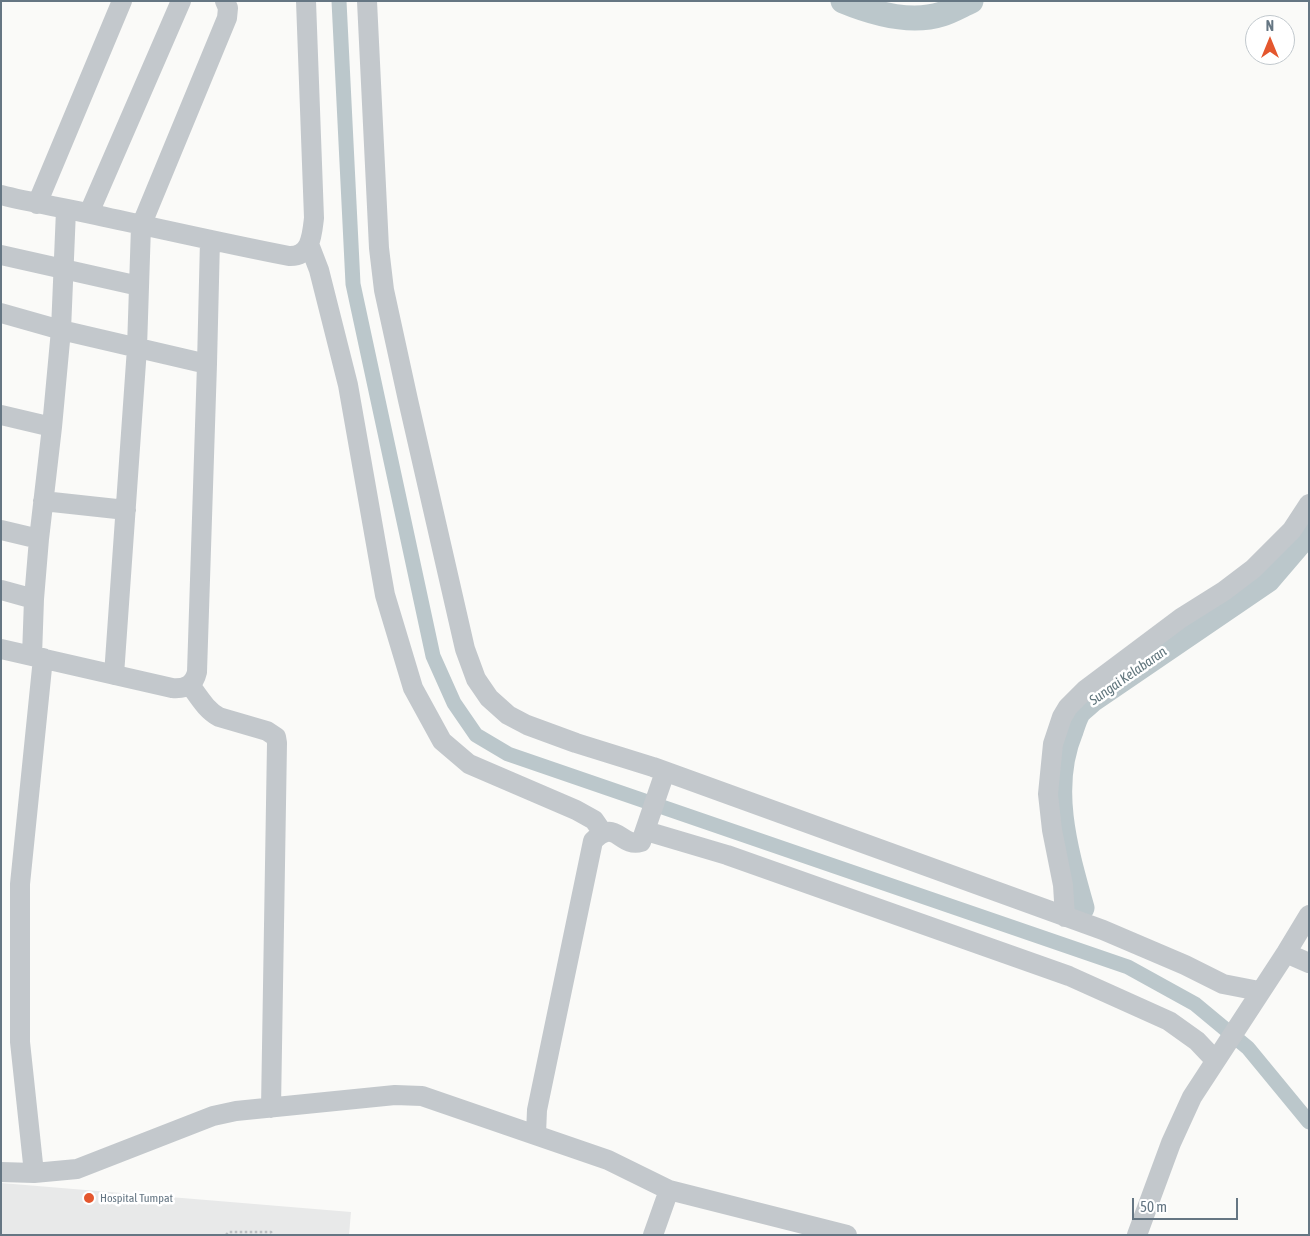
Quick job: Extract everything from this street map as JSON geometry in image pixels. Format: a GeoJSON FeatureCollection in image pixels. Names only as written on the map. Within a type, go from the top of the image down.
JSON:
{"type":"FeatureCollection","features":[{"type":"Feature","properties":{"kind":"street"},"geometry":{"type":"LineString","coordinates":[[37,204],[122,1]]}},
{"type":"Feature","properties":{"kind":"street"},"geometry":{"type":"LineString","coordinates":[[89,213],[181,1]]}},
{"type":"Feature","properties":{"kind":"street"},"geometry":{"type":"LineString","coordinates":[[114,675],[137,348],[141,226],[227,18],[228,8],[225,1]]}},
{"type":"Feature","properties":{"kind":"street"},"geometry":{"type":"LineString","coordinates":[[1,195],[210,240],[294,256],[302,253],[309,244],[314,218],[306,1]]}},
{"type":"Feature","properties":{"kind":"street"},"geometry":{"type":"LineString","coordinates":[[367,1],[379,248],[384,290],[470,668],[489,698],[515,720],[576,743],[653,767],[663,778],[1103,930],[1186,965],[1223,984],[1259,991]]}},
{"type":"Feature","properties":{"kind":"street"},"geometry":{"type":"LineString","coordinates":[[34,1173],[20,1042],[20,884],[38,657],[34,599],[60,330],[66,210]]}},
{"type":"Feature","properties":{"kind":"street"},"geometry":{"type":"LineString","coordinates":[[1,649],[172,688],[182,688],[190,685],[196,678],[208,364],[210,240]]}},
{"type":"Feature","properties":{"kind":"street"},"geometry":{"type":"LineString","coordinates":[[309,244],[319,270],[348,385],[385,595],[413,688],[442,741],[469,764],[576,810],[594,820],[603,833]]}},
{"type":"Feature","properties":{"kind":"street"},"geometry":{"type":"LineString","coordinates":[[1,255],[139,286]]}},
{"type":"Feature","properties":{"kind":"street"},"geometry":{"type":"LineString","coordinates":[[1,313],[60,330],[208,364]]}},
{"type":"Feature","properties":{"kind":"street"},"geometry":{"type":"LineString","coordinates":[[1,416],[52,427]]}},
{"type":"Feature","properties":{"kind":"street"},"geometry":{"type":"LineString","coordinates":[[43,502],[126,510]]}},
{"type":"Feature","properties":{"kind":"street"},"geometry":{"type":"LineString","coordinates":[[1065,917],[1063,885],[1052,830],[1048,794],[1053,744],[1062,717],[1068,707],[1085,690],[1181,618],[1253,570],[1292,530],[1309,504]]}},
{"type":"Feature","properties":{"kind":"street"},"geometry":{"type":"LineString","coordinates":[[1,530],[39,539]]}},
{"type":"Feature","properties":{"kind":"street"},"geometry":{"type":"LineString","coordinates":[[1,590],[34,599]]}},
{"type":"Feature","properties":{"kind":"street"},"geometry":{"type":"LineString","coordinates":[[190,685],[206,708],[212,713],[219,717],[267,730],[276,737],[271,1108]]}},
{"type":"Feature","properties":{"kind":"street"},"geometry":{"type":"LineString","coordinates":[[536,1134],[537,1110],[593,841],[603,833],[613,832],[627,840],[639,843],[647,827],[663,778]]}},
{"type":"Feature","properties":{"kind":"street"},"geometry":{"type":"LineString","coordinates":[[647,827],[1069,976],[1169,1021],[1218,1055]]}},
{"type":"Feature","properties":{"kind":"street"},"geometry":{"type":"LineString","coordinates":[[1137,1235],[1183,1115],[1199,1085],[1309,915]]}},
{"type":"Feature","properties":{"kind":"street"},"geometry":{"type":"LineString","coordinates":[[1286,953],[1309,963]]}},
{"type":"Feature","properties":{"kind":"street"},"geometry":{"type":"LineString","coordinates":[[1,1172],[34,1173],[77,1169],[213,1116],[236,1111],[395,1095],[422,1096],[608,1160],[669,1190],[807,1229],[847,1235]]}},
{"type":"Feature","properties":{"kind":"street"},"geometry":{"type":"LineString","coordinates":[[653,1235],[669,1190]]}},
{"type":"Feature","properties":{"kind":"path"},"geometry":{"type":"LineString","coordinates":[[226,1235],[229,1232],[271,1232],[273,1235]]}},
{"type":"Feature","properties":{"kind":"shaded area","name":"Hospital Tumpat"},"geometry":{"type":"Polygon","coordinates":[[[1,1183],[351,1212],[349,1235],[1,1235],[1,1183]]]}},
{"type":"Feature","properties":{"kind":"waterway"},"geometry":{"type":"LineString","coordinates":[[339,1],[353,284],[433,656],[454,703],[476,735],[508,754],[1128,967],[1195,1004],[1248,1048],[1309,1122]]}},
{"type":"Feature","properties":{"kind":"waterway","name":"Sungai Kelabaran"},"geometry":{"type":"LineString","coordinates":[[843,1],[866,10],[892,16],[918,18],[942,14],[971,1]]}},
{"type":"Feature","properties":{"kind":"waterway","name":"Sungai Kelabaran"},"geometry":{"type":"LineString","coordinates":[[1082,908],[1065,842],[1060,797],[1060,775],[1064,753],[1078,713],[1092,700],[1268,580],[1309,532]]}},
{"type":"Feature","properties":{"kind":"place","name":"Hospital Tumpat"},"geometry":{"type":"Point","coordinates":[89,1198]}}]}
